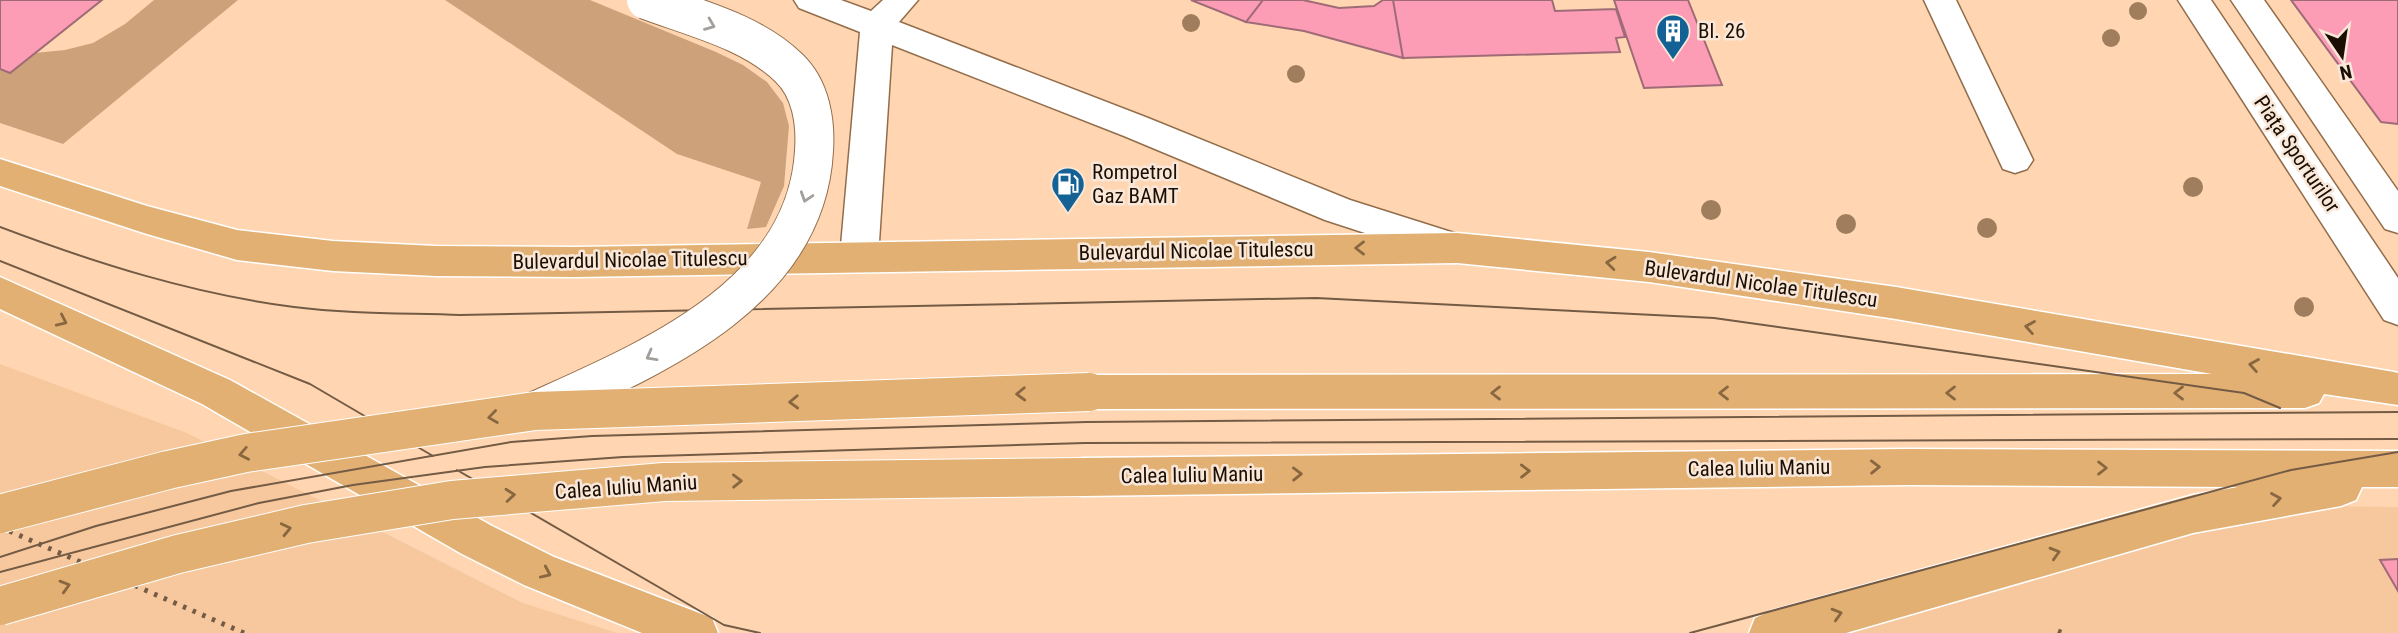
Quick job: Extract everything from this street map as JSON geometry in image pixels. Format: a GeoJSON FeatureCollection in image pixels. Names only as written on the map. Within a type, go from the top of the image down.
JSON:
{"type":"FeatureCollection","features":[{"type":"Feature","properties":{"kind":"main road","name":"Bulevardul Nicolae Titulescu"},"geometry":{"type":"LineString","coordinates":[[0,172],[147,220],[237,245],[333,256],[575,262],[1457,248],[1649,267],[1882,301],[2396,389]]}},
{"type":"Feature","properties":{"kind":"main road"},"geometry":{"type":"LineString","coordinates":[[0,292],[216,392],[477,540],[540,571],[696,633]]}},
{"type":"Feature","properties":{"kind":"main road"},"geometry":{"type":"LineString","coordinates":[[0,514],[168,470],[246,453],[535,411],[1089,392],[2190,393],[2396,389]]}},
{"type":"Feature","properties":{"kind":"main road","name":"Calea Iuliu Maniu"},"geometry":{"type":"LineString","coordinates":[[0,606],[178,554],[281,530],[452,500],[664,482],[1906,467],[2398,469]]}},
{"type":"Feature","properties":{"kind":"main road"},"geometry":{"type":"LineString","coordinates":[[1771,633],[2193,514],[2398,477]]}},
{"type":"Feature","properties":{"kind":"street"},"geometry":{"type":"LineString","coordinates":[[535,411],[643,360],[713,317],[764,268],[806,202],[816,150],[811,105],[802,85],[789,68],[767,51],[646,0]]}},
{"type":"Feature","properties":{"kind":"street"},"geometry":{"type":"LineString","coordinates":[[810,0],[1338,209],[1407,234],[1457,248]]}},
{"type":"Feature","properties":{"kind":"street"},"geometry":{"type":"LineString","coordinates":[[859,257],[877,25],[902,0]]}},
{"type":"Feature","properties":{"kind":"street"},"geometry":{"type":"LineString","coordinates":[[1940,0],[2015,160]]}},
{"type":"Feature","properties":{"kind":"street","name":"Piața Sporturilor"},"geometry":{"type":"LineString","coordinates":[[2194,0],[2398,309]]}},
{"type":"Feature","properties":{"kind":"street"},"geometry":{"type":"LineString","coordinates":[[2247,0],[2383,174],[2398,219]]}},
{"type":"Feature","properties":{"kind":"street"},"geometry":{"type":"LineString","coordinates":[[2312,176],[2383,174]]}},
{"type":"Feature","properties":{"kind":"shaded area"},"geometry":{"type":"Polygon","coordinates":[[[154,0],[238,0],[63,144],[0,123],[0,69],[10,73],[35,53],[65,50],[93,43],[125,24],[154,0]]]}},
{"type":"Feature","properties":{"kind":"shaded area"},"geometry":{"type":"Polygon","coordinates":[[[445,0],[590,0],[743,65],[767,82],[783,103],[789,126],[784,186],[766,227],[747,229],[761,182],[677,154],[445,0]]]}},
{"type":"Feature","properties":{"kind":"shaded area"},"geometry":{"type":"Polygon","coordinates":[[[0,364],[187,433],[523,603],[617,633],[0,633],[0,364]]]}},
{"type":"Feature","properties":{"kind":"shaded area"},"geometry":{"type":"Polygon","coordinates":[[[2313,506],[2398,507],[2398,633],[1822,633],[2202,522],[2313,506]]]}},
{"type":"Feature","properties":{"kind":"building"},"geometry":{"type":"Polygon","coordinates":[[[0,0],[102,0],[10,73],[0,69],[0,0]]]}},
{"type":"Feature","properties":{"kind":"building"},"geometry":{"type":"Polygon","coordinates":[[[1191,0],[1263,0],[1246,22],[1191,0]]]}},
{"type":"Feature","properties":{"kind":"building"},"geometry":{"type":"Polygon","coordinates":[[[1263,0],[1303,0],[1339,8],[1374,6],[1383,0],[1393,0],[1403,58],[1304,31],[1246,22],[1263,0]]]}},
{"type":"Feature","properties":{"kind":"building"},"geometry":{"type":"Polygon","coordinates":[[[1393,0],[1552,0],[1555,11],[1616,9],[1625,37],[1616,38],[1620,52],[1403,58],[1393,0]]]}},
{"type":"Feature","properties":{"kind":"building","name":"Bl. 26"},"geometry":{"type":"Polygon","coordinates":[[[1614,0],[1688,0],[1722,85],[1644,88],[1614,0]]]}},
{"type":"Feature","properties":{"kind":"building"},"geometry":{"type":"Polygon","coordinates":[[[2291,0],[2398,0],[2398,124],[2381,122],[2291,0]]]}},
{"type":"Feature","properties":{"kind":"building"},"geometry":{"type":"Polygon","coordinates":[[[2398,559],[2398,591],[2380,560],[2398,559]]]}},
{"type":"Feature","properties":{"kind":"tram line"},"geometry":{"type":"LineString","coordinates":[[0,227],[145,276],[256,301],[335,311],[460,315],[1316,298],[1714,318],[2244,393],[2280,408]]}},
{"type":"Feature","properties":{"kind":"tram line"},"geometry":{"type":"LineString","coordinates":[[0,261],[310,384],[433,456]]}},
{"type":"Feature","properties":{"kind":"tram line"},"geometry":{"type":"LineString","coordinates":[[433,456],[511,442],[592,436],[1087,422],[2398,412]]}},
{"type":"Feature","properties":{"kind":"tram line"},"geometry":{"type":"LineString","coordinates":[[458,471],[623,457],[1085,443],[2398,439]]}},
{"type":"Feature","properties":{"kind":"tram line"},"geometry":{"type":"LineString","coordinates":[[1690,633],[2291,470],[2398,452]]}},
{"type":"Feature","properties":{"kind":"tram line"},"geometry":{"type":"LineString","coordinates":[[0,557],[96,526],[231,491],[433,456]]}},
{"type":"Feature","properties":{"kind":"tram line"},"geometry":{"type":"LineString","coordinates":[[0,572],[259,503],[353,485],[458,471]]}},
{"type":"Feature","properties":{"kind":"tram line"},"geometry":{"type":"LineString","coordinates":[[458,471],[724,625],[760,633]]}},
{"type":"Feature","properties":{"kind":"railway"},"geometry":{"type":"LineString","coordinates":[[0,527],[244,633]]}},
{"type":"Feature","properties":{"kind":"railway"},"geometry":{"type":"LineString","coordinates":[[2058,631],[2063,633]]}},
{"type":"Feature","properties":{"kind":"place","name":"Bl. 26"},"geometry":{"type":"Point","coordinates":[1673,61]}},
{"type":"Feature","properties":{"kind":"place","name":"Rompetrol Gaz BAMT"},"geometry":{"type":"Point","coordinates":[1068,214]}}]}
